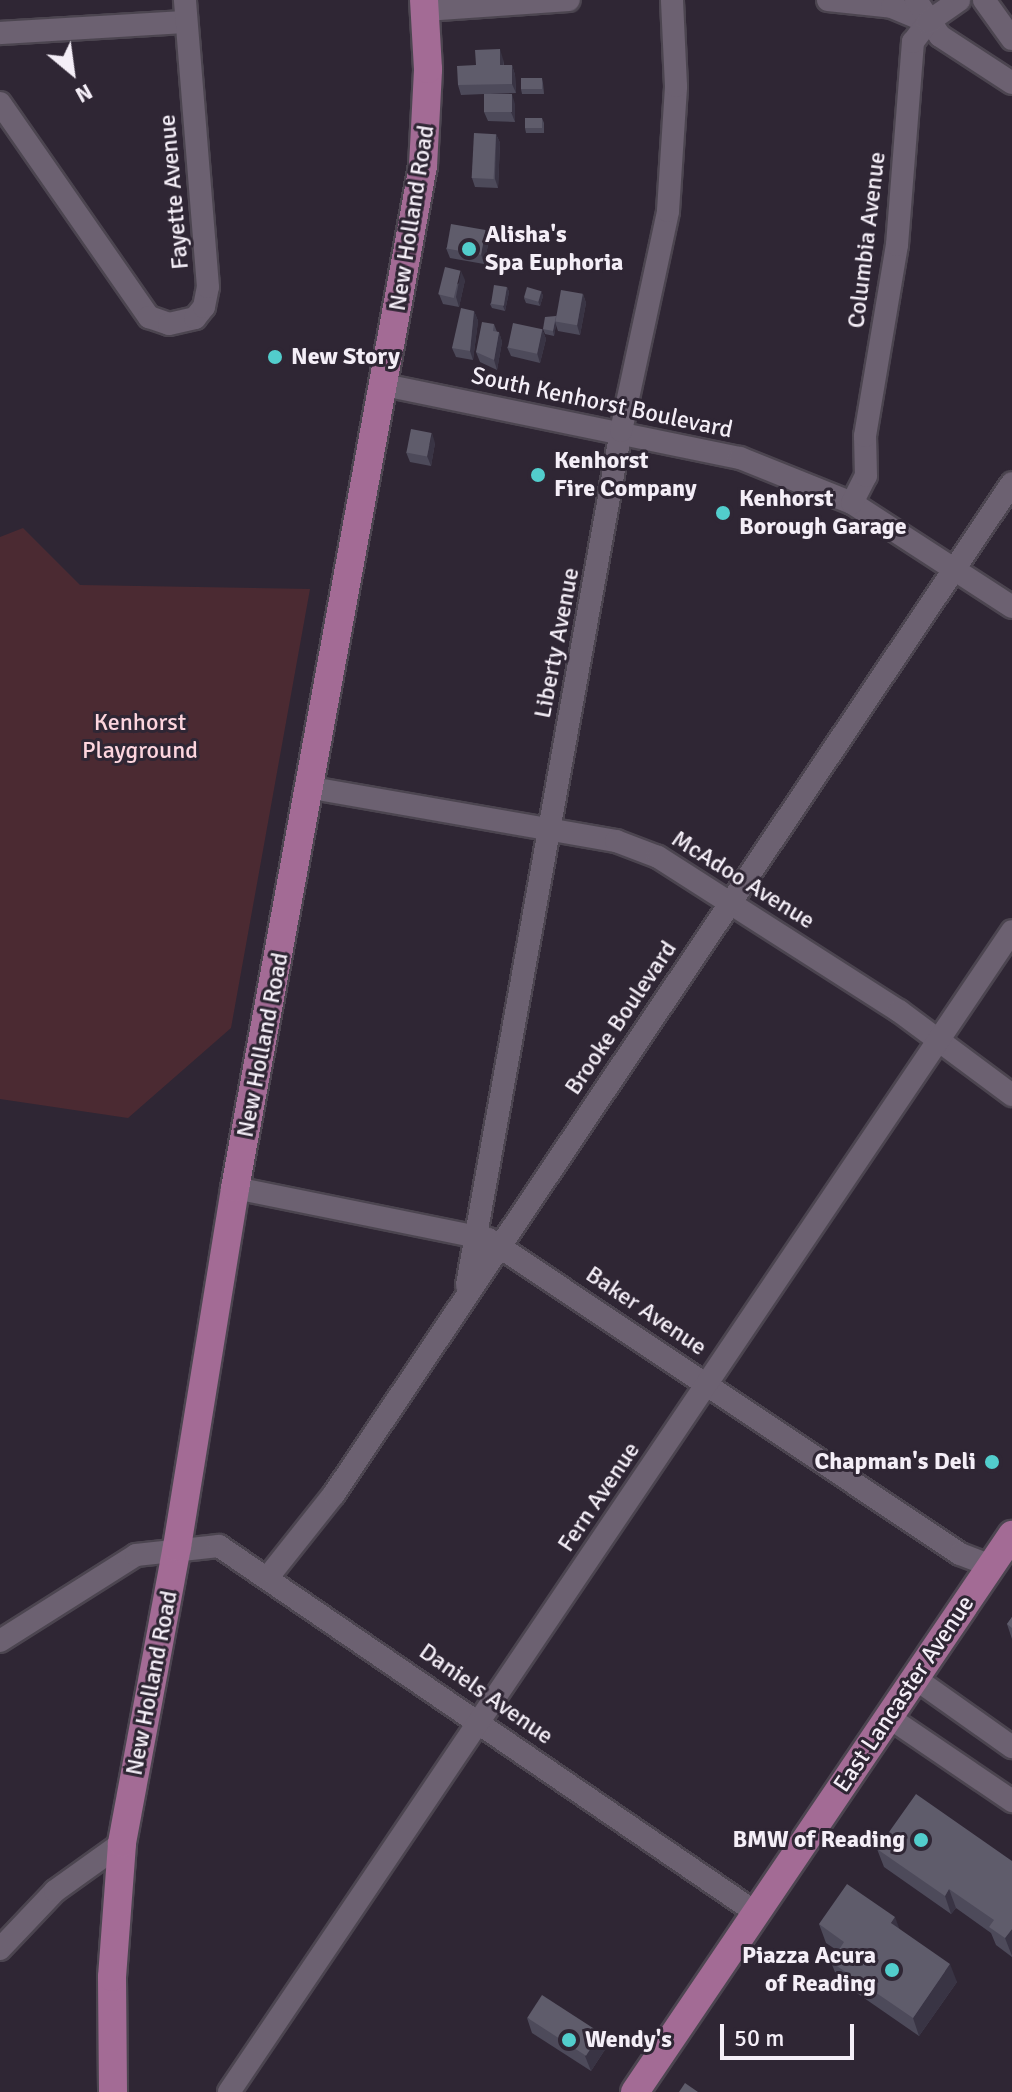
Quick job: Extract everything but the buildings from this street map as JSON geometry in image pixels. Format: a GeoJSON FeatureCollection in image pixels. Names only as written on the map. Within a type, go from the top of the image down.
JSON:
{"type":"FeatureCollection","features":[{"type":"Feature","properties":{"kind":"main road","name":"New Holland Road"},"geometry":{"type":"LineString","coordinates":[[113,2092],[112,1977],[122,1843],[177,1547],[235,1188],[312,788],[426,140],[424,5]]}},
{"type":"Feature","properties":{"kind":"main road","name":"East Lancaster Avenue"},"geometry":{"type":"LineString","coordinates":[[635,2092],[1012,1535]]}},
{"type":"Feature","properties":{"kind":"street"},"geometry":{"type":"LineString","coordinates":[[424,5],[569,0]]}},
{"type":"Feature","properties":{"kind":"street","name":"Liberty Avenue"},"geometry":{"type":"LineString","coordinates":[[466,1294],[621,431],[651,306],[673,177],[672,0]]}},
{"type":"Feature","properties":{"kind":"street"},"geometry":{"type":"LineString","coordinates":[[828,0],[892,7],[928,22]]}},
{"type":"Feature","properties":{"kind":"street"},"geometry":{"type":"LineString","coordinates":[[916,0],[940,36],[1012,83]]}},
{"type":"Feature","properties":{"kind":"street","name":"Columbia Avenue"},"geometry":{"type":"LineString","coordinates":[[852,503],[866,476],[865,436],[897,245],[913,42],[928,22],[959,0]]}},
{"type":"Feature","properties":{"kind":"street"},"geometry":{"type":"LineString","coordinates":[[984,0],[1012,39]]}},
{"type":"Feature","properties":{"kind":"street"},"geometry":{"type":"LineString","coordinates":[[0,33],[186,11]]}},
{"type":"Feature","properties":{"kind":"street","name":"Fayette Avenue"},"geometry":{"type":"LineString","coordinates":[[0,103],[144,309],[161,323],[188,322],[201,313],[208,287],[186,11]]}},
{"type":"Feature","properties":{"kind":"street","name":"South Kenhorst Boulevard"},"geometry":{"type":"LineString","coordinates":[[384,385],[621,431],[740,458],[852,503],[1012,607]]}},
{"type":"Feature","properties":{"kind":"street","name":"Brooke Boulevard"},"geometry":{"type":"LineString","coordinates":[[268,1577],[334,1494],[498,1245],[1012,483]]}},
{"type":"Feature","properties":{"kind":"street","name":"McAdoo Avenue"},"geometry":{"type":"LineString","coordinates":[[312,788],[548,833],[628,844],[676,866],[732,900],[941,1038],[1012,1095]]}},
{"type":"Feature","properties":{"kind":"street","name":"Fern Avenue"},"geometry":{"type":"LineString","coordinates":[[229,2092],[1012,931]]}},
{"type":"Feature","properties":{"kind":"street","name":"Baker Avenue"},"geometry":{"type":"LineString","coordinates":[[235,1188],[475,1234],[498,1245],[960,1554],[991,1566]]}},
{"type":"Feature","properties":{"kind":"street","name":"Daniels Avenue"},"geometry":{"type":"LineString","coordinates":[[0,1641],[126,1559],[177,1547],[219,1546],[755,1912]]}},
{"type":"Feature","properties":{"kind":"street"},"geometry":{"type":"LineString","coordinates":[[916,1679],[1012,1747]]}},
{"type":"Feature","properties":{"kind":"street"},"geometry":{"type":"LineString","coordinates":[[890,1718],[1012,1801]]}},
{"type":"Feature","properties":{"kind":"street"},"geometry":{"type":"LineString","coordinates":[[0,1949],[55,1891],[122,1843]]}},
{"type":"Feature","properties":{"kind":"green space","name":"Kenhorst Playground"},"geometry":{"type":"Polygon","coordinates":[[[23,528],[80,585],[310,589],[231,1028],[128,1118],[0,1099],[0,537],[23,528]]]}},
{"type":"Feature","properties":{"kind":"place","name":"Alisha's Spa Euphoria"},"geometry":{"type":"Point","coordinates":[469,249]}},
{"type":"Feature","properties":{"kind":"place","name":"New Story"},"geometry":{"type":"Point","coordinates":[275,357]}},
{"type":"Feature","properties":{"kind":"place","name":"Kenhorst Fire Company"},"geometry":{"type":"Point","coordinates":[538,475]}},
{"type":"Feature","properties":{"kind":"place","name":"Kenhorst Borough Garage"},"geometry":{"type":"Point","coordinates":[723,513]}},
{"type":"Feature","properties":{"kind":"place","name":"Chapman's Deli"},"geometry":{"type":"Point","coordinates":[992,1462]}},
{"type":"Feature","properties":{"kind":"place","name":"BMW of Reading"},"geometry":{"type":"Point","coordinates":[921,1840]}},
{"type":"Feature","properties":{"kind":"place","name":"Piazza Acura of Reading"},"geometry":{"type":"Point","coordinates":[892,1970]}},
{"type":"Feature","properties":{"kind":"place","name":"Wendy's"},"geometry":{"type":"Point","coordinates":[569,2040]}}]}
